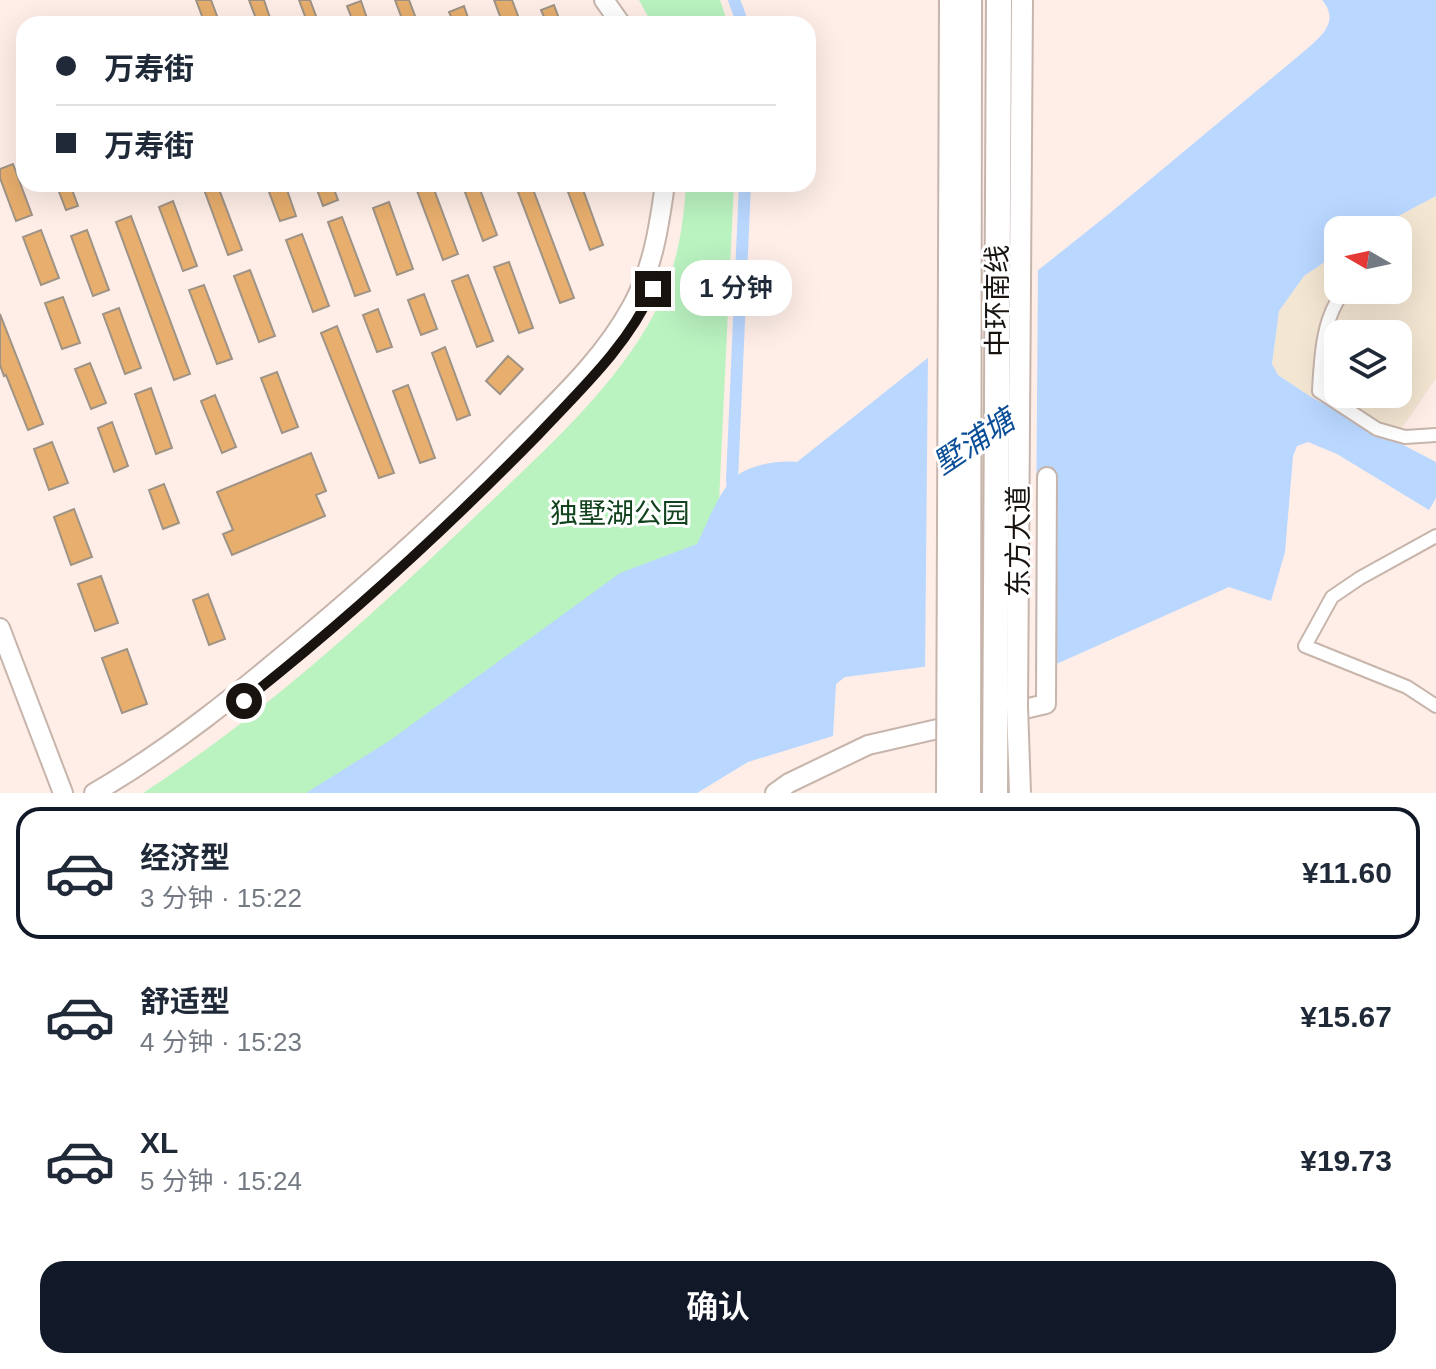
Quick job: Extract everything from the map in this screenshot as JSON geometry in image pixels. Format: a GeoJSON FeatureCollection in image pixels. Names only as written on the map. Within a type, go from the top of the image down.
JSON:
{"type":"FeatureCollection","features":[{"type":"Feature","properties":{"kind":"highway","name":"中环南线"},"geometry":{"type":"LineString","coordinates":[[968,793],[969,0]]}},
{"type":"Feature","properties":{"kind":"highway","name":"中环南线"},"geometry":{"type":"LineString","coordinates":[[995,793],[999,0]]}},
{"type":"Feature","properties":{"kind":"main road"},"geometry":{"type":"LineString","coordinates":[[947,793],[950,0]]}},
{"type":"Feature","properties":{"kind":"main road","name":"东方大道"},"geometry":{"type":"LineString","coordinates":[[1020,793],[1017,690],[1022,0]]}},
{"type":"Feature","properties":{"kind":"street"},"geometry":{"type":"LineString","coordinates":[[94,793],[175,743],[346,603],[473,488],[578,381],[608,345],[642,285],[651,263],[664,192]]}},
{"type":"Feature","properties":{"kind":"street"},"geometry":{"type":"LineString","coordinates":[[115,793],[174,756],[314,644],[418,554],[586,385],[645,307],[664,256],[672,192]]}},
{"type":"Feature","properties":{"kind":"street"},"geometry":{"type":"LineString","coordinates":[[1334,304],[1321,348],[1319,391],[1377,429],[1405,437],[1436,435]]}},
{"type":"Feature","properties":{"kind":"street"},"geometry":{"type":"LineString","coordinates":[[775,793],[789,783],[868,745],[1046,704],[1047,477]]}},
{"type":"Feature","properties":{"kind":"street"},"geometry":{"type":"LineString","coordinates":[[1436,536],[1332,597],[1305,646],[1407,687],[1436,706]]}},
{"type":"Feature","properties":{"kind":"street"},"geometry":{"type":"LineString","coordinates":[[0,628],[63,793]]}},
{"type":"Feature","properties":{"kind":"shaded area"},"geometry":{"type":"Polygon","coordinates":[[[1436,196],[1436,378],[1394,440],[1332,408],[1412,408],[1412,320],[1324,320],[1324,404],[1278,375],[1272,365],[1279,311],[1304,276],[1324,262],[1324,304],[1412,304],[1412,216],[1398,216],[1436,196]]]}},
{"type":"Feature","properties":{"kind":"green space"},"geometry":{"type":"Polygon","coordinates":[[[639,0],[720,0],[725,16],[648,16],[639,0]]]}},
{"type":"Feature","properties":{"kind":"green space","name":"独墅湖公园"},"geometry":{"type":"Polygon","coordinates":[[[685,192],[734,192],[719,502],[725,538],[368,793],[143,793],[277,695],[361,623],[581,413],[625,360],[660,302],[679,244],[685,192]]]}},
{"type":"Feature","properties":{"kind":"water","name":"墅浦塘"},"geometry":{"type":"Polygon","coordinates":[[[1322,0],[1436,0],[1436,196],[1398,216],[1324,216],[1324,262],[1304,276],[1279,311],[1272,364],[1278,375],[1324,404],[1324,408],[1332,408],[1436,462],[1436,498],[1429,510],[1337,454],[1308,442],[1297,446],[1293,456],[1285,552],[1271,601],[1229,587],[1009,685],[1014,620],[963,618],[947,664],[845,677],[836,684],[833,736],[748,762],[697,793],[306,793],[389,741],[620,573],[697,544],[712,511],[731,481],[744,471],[762,465],[797,462],[1110,213],[1308,48],[1327,26],[1327,7],[1322,0]]]}},
{"type":"Feature","properties":{"kind":"pier"},"geometry":{"type":"Polygon","coordinates":[[[1038,265],[1035,678],[1011,689],[1010,624],[966,622],[948,668],[925,672],[928,353],[1038,265]]]}},
{"type":"Feature","properties":{"kind":"building"},"geometry":{"type":"Polygon","coordinates":[[[196,0],[211,0],[217,16],[202,16],[196,0]]]}},
{"type":"Feature","properties":{"kind":"building"},"geometry":{"type":"Polygon","coordinates":[[[249,0],[264,0],[269,16],[255,16],[249,0]]]}},
{"type":"Feature","properties":{"kind":"building"},"geometry":{"type":"Polygon","coordinates":[[[299,0],[310,0],[316,16],[305,16],[299,0]]]}},
{"type":"Feature","properties":{"kind":"building"},"geometry":{"type":"Polygon","coordinates":[[[395,0],[409,0],[415,16],[401,16],[395,0]]]}},
{"type":"Feature","properties":{"kind":"building"},"geometry":{"type":"Polygon","coordinates":[[[494,0],[512,0],[518,16],[500,16],[494,0]]]}},
{"type":"Feature","properties":{"kind":"building"},"geometry":{"type":"Polygon","coordinates":[[[361,1],[366,16],[351,16],[347,6],[361,1]]]}},
{"type":"Feature","properties":{"kind":"building"},"geometry":{"type":"Polygon","coordinates":[[[554,5],[558,16],[544,16],[541,10],[554,5]]]}},
{"type":"Feature","properties":{"kind":"building"},"geometry":{"type":"Polygon","coordinates":[[[464,6],[467,16],[451,16],[449,12],[464,6]]]}},
{"type":"Feature","properties":{"kind":"building"},"geometry":{"type":"Polygon","coordinates":[[[13,164],[16,192],[23,192],[32,215],[16,221],[0,178],[0,169],[13,164]]]}},
{"type":"Feature","properties":{"kind":"building"},"geometry":{"type":"Polygon","coordinates":[[[59,192],[73,192],[78,206],[66,210],[59,192]]]}},
{"type":"Feature","properties":{"kind":"building"},"geometry":{"type":"Polygon","coordinates":[[[205,192],[220,192],[242,250],[228,255],[205,192]]]}},
{"type":"Feature","properties":{"kind":"building"},"geometry":{"type":"Polygon","coordinates":[[[269,192],[288,192],[296,216],[280,221],[269,192]]]}},
{"type":"Feature","properties":{"kind":"building"},"geometry":{"type":"Polygon","coordinates":[[[318,192],[335,192],[338,200],[323,206],[318,192]]]}},
{"type":"Feature","properties":{"kind":"building"},"geometry":{"type":"Polygon","coordinates":[[[418,192],[435,192],[458,254],[443,260],[418,192]]]}},
{"type":"Feature","properties":{"kind":"building"},"geometry":{"type":"Polygon","coordinates":[[[465,192],[481,192],[497,235],[483,241],[465,192]]]}},
{"type":"Feature","properties":{"kind":"building"},"geometry":{"type":"Polygon","coordinates":[[[518,192],[534,192],[574,298],[560,303],[518,192]]]}},
{"type":"Feature","properties":{"kind":"building"},"geometry":{"type":"Polygon","coordinates":[[[568,192],[584,192],[603,245],[590,250],[568,192]]]}},
{"type":"Feature","properties":{"kind":"building"},"geometry":{"type":"Polygon","coordinates":[[[173,201],[197,266],[183,271],[159,207],[173,201]]]}},
{"type":"Feature","properties":{"kind":"building"},"geometry":{"type":"Polygon","coordinates":[[[389,202],[413,269],[397,275],[373,208],[389,202]]]}},
{"type":"Feature","properties":{"kind":"building"},"geometry":{"type":"Polygon","coordinates":[[[131,216],[190,374],[174,380],[116,222],[131,216]]]}},
{"type":"Feature","properties":{"kind":"building"},"geometry":{"type":"Polygon","coordinates":[[[342,217],[370,291],[355,296],[328,222],[342,217]]]}},
{"type":"Feature","properties":{"kind":"building"},"geometry":{"type":"Polygon","coordinates":[[[41,230],[59,278],[41,285],[23,237],[41,230]]]}},
{"type":"Feature","properties":{"kind":"building"},"geometry":{"type":"Polygon","coordinates":[[[87,230],[109,290],[93,296],[71,236],[87,230]]]}},
{"type":"Feature","properties":{"kind":"building"},"geometry":{"type":"Polygon","coordinates":[[[302,234],[329,306],[313,312],[286,240],[302,234]]]}},
{"type":"Feature","properties":{"kind":"building"},"geometry":{"type":"Polygon","coordinates":[[[509,262],[533,328],[519,333],[494,267],[509,262]]]}},
{"type":"Feature","properties":{"kind":"building"},"geometry":{"type":"Polygon","coordinates":[[[250,270],[275,336],[259,342],[234,276],[250,270]]]}},
{"type":"Feature","properties":{"kind":"building"},"geometry":{"type":"Polygon","coordinates":[[[468,275],[493,341],[477,347],[452,281],[468,275]]]}},
{"type":"Feature","properties":{"kind":"building"},"geometry":{"type":"Polygon","coordinates":[[[204,285],[232,359],[217,364],[189,290],[204,285]]]}},
{"type":"Feature","properties":{"kind":"building"},"geometry":{"type":"Polygon","coordinates":[[[424,294],[437,329],[421,335],[408,300],[424,294]]]}},
{"type":"Feature","properties":{"kind":"building"},"geometry":{"type":"Polygon","coordinates":[[[63,297],[80,343],[62,349],[45,303],[63,297]]]}},
{"type":"Feature","properties":{"kind":"building"},"geometry":{"type":"Polygon","coordinates":[[[119,308],[141,368],[125,374],[103,314],[119,308]]]}},
{"type":"Feature","properties":{"kind":"building"},"geometry":{"type":"Polygon","coordinates":[[[378,309],[392,347],[377,352],[363,315],[378,309]]]}},
{"type":"Feature","properties":{"kind":"building"},"geometry":{"type":"Polygon","coordinates":[[[0,314],[43,424],[28,430],[0,365],[0,314]]]}},
{"type":"Feature","properties":{"kind":"building"},"geometry":{"type":"Polygon","coordinates":[[[337,326],[394,473],[379,478],[321,333],[337,326]]]}},
{"type":"Feature","properties":{"kind":"building"},"geometry":{"type":"Polygon","coordinates":[[[445,347],[470,415],[457,420],[432,353],[445,347]]]}},
{"type":"Feature","properties":{"kind":"building"},"geometry":{"type":"Polygon","coordinates":[[[508,356],[523,369],[500,394],[486,381],[508,356]]]}},
{"type":"Feature","properties":{"kind":"building"},"geometry":{"type":"Polygon","coordinates":[[[90,363],[106,403],[91,409],[75,369],[90,363]]]}},
{"type":"Feature","properties":{"kind":"building"},"geometry":{"type":"Polygon","coordinates":[[[277,372],[298,427],[282,433],[261,378],[277,372]]]}},
{"type":"Feature","properties":{"kind":"building"},"geometry":{"type":"Polygon","coordinates":[[[408,385],[435,458],[420,463],[393,391],[408,385]]]}},
{"type":"Feature","properties":{"kind":"building"},"geometry":{"type":"Polygon","coordinates":[[[151,388],[172,448],[156,454],[135,394],[151,388]]]}},
{"type":"Feature","properties":{"kind":"building"},"geometry":{"type":"Polygon","coordinates":[[[215,395],[236,447],[222,453],[201,401],[215,395]]]}},
{"type":"Feature","properties":{"kind":"building"},"geometry":{"type":"Polygon","coordinates":[[[112,422],[128,466],[114,472],[98,428],[112,422]]]}},
{"type":"Feature","properties":{"kind":"building"},"geometry":{"type":"Polygon","coordinates":[[[52,442],[68,483],[49,490],[34,449],[52,442]]]}},
{"type":"Feature","properties":{"kind":"building"},"geometry":{"type":"Polygon","coordinates":[[[311,453],[326,491],[316,495],[325,516],[232,555],[223,534],[233,530],[217,492],[311,453]]]}},
{"type":"Feature","properties":{"kind":"building"},"geometry":{"type":"Polygon","coordinates":[[[164,484],[179,523],[163,529],[149,490],[164,484]]]}},
{"type":"Feature","properties":{"kind":"building"},"geometry":{"type":"Polygon","coordinates":[[[74,509],[92,557],[71,565],[54,517],[74,509]]]}},
{"type":"Feature","properties":{"kind":"building"},"geometry":{"type":"Polygon","coordinates":[[[101,576],[118,623],[95,631],[78,584],[101,576]]]}},
{"type":"Feature","properties":{"kind":"building"},"geometry":{"type":"Polygon","coordinates":[[[208,594],[225,639],[209,645],[193,600],[208,594]]]}},
{"type":"Feature","properties":{"kind":"building"},"geometry":{"type":"Polygon","coordinates":[[[127,649],[147,704],[122,713],[102,658],[127,649]]]}},
{"type":"Feature","properties":{"kind":"waterway"},"geometry":{"type":"LineString","coordinates":[[734,0],[740,16]]}},
{"type":"Feature","properties":{"kind":"waterway"},"geometry":{"type":"LineString","coordinates":[[734,496],[732,480],[745,192]]}},
{"type":"Feature","properties":{"kind":"route"},"geometry":{"type":"LineString","coordinates":[[244,701],[418,554],[487,487],[586,385],[645,307],[653,289]]}}]}
